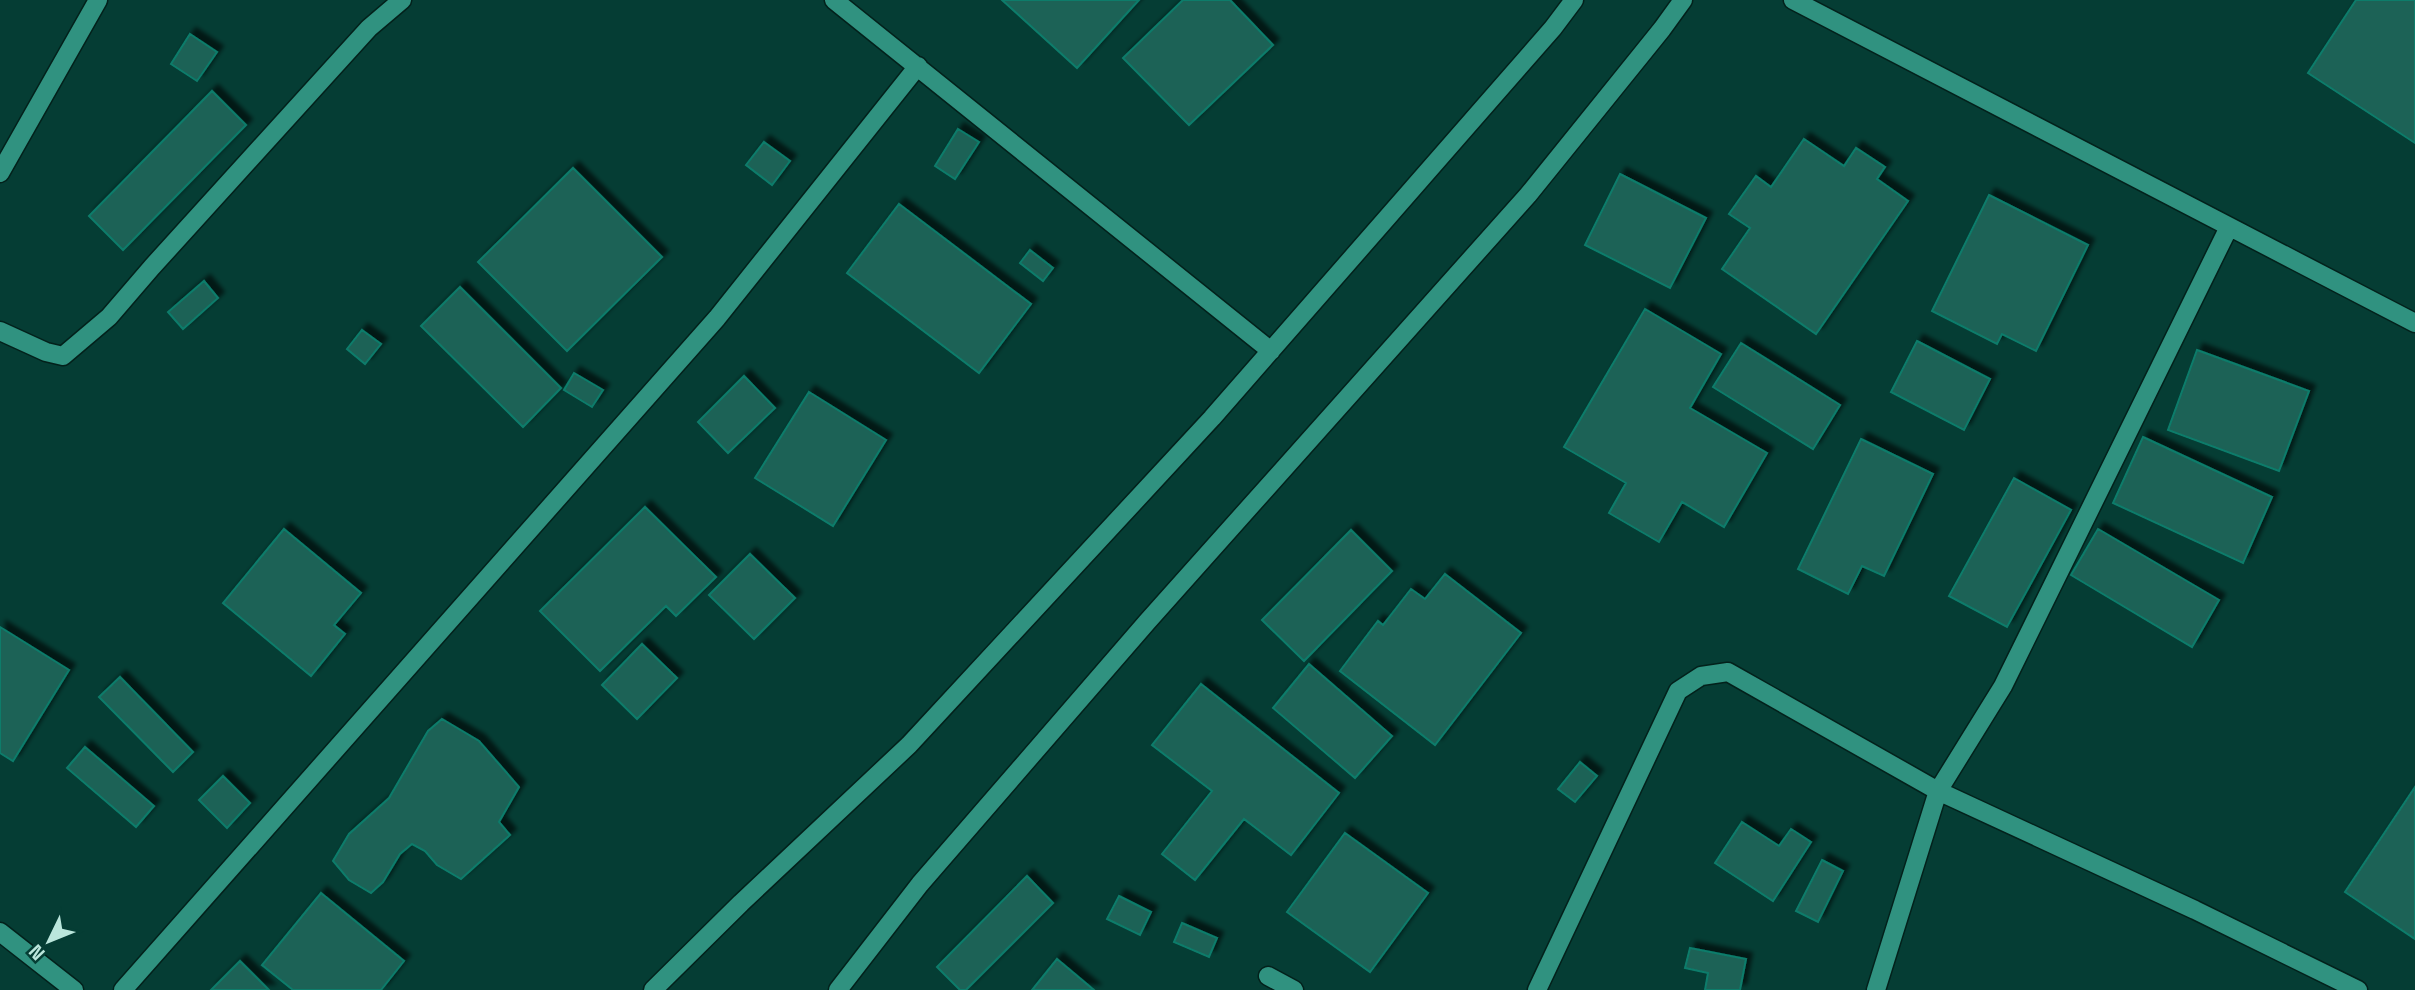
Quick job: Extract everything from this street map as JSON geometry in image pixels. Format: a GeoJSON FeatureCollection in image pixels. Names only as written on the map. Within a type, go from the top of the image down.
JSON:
{"type":"FeatureCollection","features":[{"type":"Feature","properties":{"kind":"street"},"geometry":{"type":"LineString","coordinates":[[0,173],[98,0]]}},
{"type":"Feature","properties":{"kind":"street"},"geometry":{"type":"LineString","coordinates":[[0,331],[46,352],[63,356],[109,317],[160,257],[369,28],[402,0]]}},
{"type":"Feature","properties":{"kind":"street"},"geometry":{"type":"LineString","coordinates":[[834,0],[1271,351]]}},
{"type":"Feature","properties":{"kind":"street"},"geometry":{"type":"LineString","coordinates":[[653,990],[909,745],[1203,428],[1553,28],[1574,0]]}},
{"type":"Feature","properties":{"kind":"street"},"geometry":{"type":"LineString","coordinates":[[838,990],[920,884],[1147,622],[1528,195],[1683,0]]}},
{"type":"Feature","properties":{"kind":"street"},"geometry":{"type":"LineString","coordinates":[[1793,0],[2415,323]]}},
{"type":"Feature","properties":{"kind":"street"},"geometry":{"type":"LineString","coordinates":[[123,990],[717,318],[918,66]]}},
{"type":"Feature","properties":{"kind":"street"},"geometry":{"type":"LineString","coordinates":[[1876,990],[1938,791],[2003,686],[2229,227]]}},
{"type":"Feature","properties":{"kind":"street"},"geometry":{"type":"LineString","coordinates":[[1537,990],[1678,691],[1701,676],[1728,672],[1938,791],[2195,910],[2358,990]]}},
{"type":"Feature","properties":{"kind":"street"},"geometry":{"type":"LineString","coordinates":[[0,932],[74,990]]}},
{"type":"Feature","properties":{"kind":"street"},"geometry":{"type":"LineString","coordinates":[[1268,976],[1294,990]]}},
{"type":"Feature","properties":{"kind":"building"},"geometry":{"type":"Polygon","coordinates":[[[1002,0],[1139,0],[1077,68],[1002,0]]]}},
{"type":"Feature","properties":{"kind":"building"},"geometry":{"type":"Polygon","coordinates":[[[1183,0],[1230,0],[1273,45],[1189,125],[1123,58],[1183,0]]]}},
{"type":"Feature","properties":{"kind":"building"},"geometry":{"type":"Polygon","coordinates":[[[2356,0],[2415,0],[2415,143],[2308,73],[2356,0]]]}},
{"type":"Feature","properties":{"kind":"building"},"geometry":{"type":"Polygon","coordinates":[[[190,34],[217,52],[197,81],[171,64],[190,34]]]}},
{"type":"Feature","properties":{"kind":"building"},"geometry":{"type":"Polygon","coordinates":[[[212,91],[246,125],[123,250],[89,216],[212,91]]]}},
{"type":"Feature","properties":{"kind":"building"},"geometry":{"type":"Polygon","coordinates":[[[958,129],[979,142],[955,179],[935,166],[958,129]]]}},
{"type":"Feature","properties":{"kind":"building"},"geometry":{"type":"Polygon","coordinates":[[[1804,139],[1844,166],[1856,148],[1885,167],[1877,179],[1908,201],[1816,334],[1722,269],[1750,228],[1729,214],[1756,176],[1771,187],[1804,139]]]}},
{"type":"Feature","properties":{"kind":"building"},"geometry":{"type":"Polygon","coordinates":[[[764,142],[790,161],[772,185],[746,165],[764,142]]]}},
{"type":"Feature","properties":{"kind":"building"},"geometry":{"type":"Polygon","coordinates":[[[573,168],[662,257],[567,351],[478,262],[573,168]]]}},
{"type":"Feature","properties":{"kind":"building"},"geometry":{"type":"Polygon","coordinates":[[[1620,174],[1706,218],[1670,288],[1585,245],[1620,174]]]}},
{"type":"Feature","properties":{"kind":"building"},"geometry":{"type":"Polygon","coordinates":[[[1989,195],[2088,245],[2036,351],[2002,334],[1997,344],[1932,311],[1989,195]]]}},
{"type":"Feature","properties":{"kind":"building"},"geometry":{"type":"Polygon","coordinates":[[[899,204],[1031,304],[979,373],[847,273],[899,204]]]}},
{"type":"Feature","properties":{"kind":"building"},"geometry":{"type":"Polygon","coordinates":[[[1030,250],[1053,268],[1043,281],[1020,263],[1030,250]]]}},
{"type":"Feature","properties":{"kind":"building"},"geometry":{"type":"Polygon","coordinates":[[[204,281],[218,298],[183,329],[168,312],[204,281]]]}},
{"type":"Feature","properties":{"kind":"building"},"geometry":{"type":"Polygon","coordinates":[[[460,287],[561,388],[523,427],[421,326],[460,287]]]}},
{"type":"Feature","properties":{"kind":"building"},"geometry":{"type":"Polygon","coordinates":[[[1645,309],[1721,354],[1690,408],[1767,453],[1724,527],[1682,502],[1659,542],[1609,513],[1626,483],[1564,447],[1645,309]]]}},
{"type":"Feature","properties":{"kind":"building"},"geometry":{"type":"Polygon","coordinates":[[[362,330],[381,344],[365,364],[347,349],[362,330]]]}},
{"type":"Feature","properties":{"kind":"building"},"geometry":{"type":"Polygon","coordinates":[[[1917,341],[1990,379],[1964,430],[1891,392],[1917,341]]]}},
{"type":"Feature","properties":{"kind":"building"},"geometry":{"type":"Polygon","coordinates":[[[1741,343],[1840,405],[1813,449],[1713,387],[1741,343]]]}},
{"type":"Feature","properties":{"kind":"building"},"geometry":{"type":"Polygon","coordinates":[[[2197,350],[2309,391],[2279,471],[2168,430],[2197,350]]]}},
{"type":"Feature","properties":{"kind":"building"},"geometry":{"type":"Polygon","coordinates":[[[574,373],[603,390],[592,407],[564,390],[574,373]]]}},
{"type":"Feature","properties":{"kind":"building"},"geometry":{"type":"Polygon","coordinates":[[[744,376],[775,408],[728,453],[698,422],[744,376]]]}},
{"type":"Feature","properties":{"kind":"building"},"geometry":{"type":"Polygon","coordinates":[[[809,392],[886,440],[833,526],[755,478],[809,392]]]}},
{"type":"Feature","properties":{"kind":"building"},"geometry":{"type":"Polygon","coordinates":[[[2143,437],[2272,497],[2243,563],[2113,503],[2143,437]]]}},
{"type":"Feature","properties":{"kind":"building"},"geometry":{"type":"Polygon","coordinates":[[[1861,439],[1933,474],[1884,576],[1862,566],[1848,594],[1798,569],[1861,439]]]}},
{"type":"Feature","properties":{"kind":"building"},"geometry":{"type":"Polygon","coordinates":[[[2014,478],[2071,510],[2007,627],[1949,596],[2014,478]]]}},
{"type":"Feature","properties":{"kind":"building"},"geometry":{"type":"Polygon","coordinates":[[[645,507],[716,577],[676,616],[666,606],[600,671],[540,611],[645,507]]]}},
{"type":"Feature","properties":{"kind":"building"},"geometry":{"type":"Polygon","coordinates":[[[284,529],[361,593],[334,625],[345,634],[311,676],[223,603],[284,529]]]}},
{"type":"Feature","properties":{"kind":"building"},"geometry":{"type":"Polygon","coordinates":[[[2098,529],[2219,600],[2192,647],[2071,575],[2098,529]]]}},
{"type":"Feature","properties":{"kind":"building"},"geometry":{"type":"Polygon","coordinates":[[[1351,530],[1392,571],[1304,661],[1262,620],[1351,530]]]}},
{"type":"Feature","properties":{"kind":"building"},"geometry":{"type":"Polygon","coordinates":[[[750,554],[795,598],[754,639],[709,595],[750,554]]]}},
{"type":"Feature","properties":{"kind":"building"},"geometry":{"type":"Polygon","coordinates":[[[1445,574],[1521,633],[1435,745],[1340,671],[1378,621],[1383,625],[1411,589],[1425,599],[1445,574]]]}},
{"type":"Feature","properties":{"kind":"building"},"geometry":{"type":"Polygon","coordinates":[[[0,627],[69,670],[13,761],[0,753],[0,627]]]}},
{"type":"Feature","properties":{"kind":"building"},"geometry":{"type":"Polygon","coordinates":[[[642,644],[677,678],[637,719],[602,685],[642,644]]]}},
{"type":"Feature","properties":{"kind":"building"},"geometry":{"type":"Polygon","coordinates":[[[1309,664],[1392,736],[1355,778],[1273,708],[1309,664]]]}},
{"type":"Feature","properties":{"kind":"building"},"geometry":{"type":"Polygon","coordinates":[[[120,677],[193,752],[173,772],[99,697],[120,677]]]}},
{"type":"Feature","properties":{"kind":"building"},"geometry":{"type":"Polygon","coordinates":[[[1201,684],[1339,793],[1291,855],[1244,819],[1195,880],[1162,854],[1212,791],[1152,745],[1201,684]]]}},
{"type":"Feature","properties":{"kind":"building"},"geometry":{"type":"Polygon","coordinates":[[[442,719],[479,741],[519,787],[499,822],[510,835],[461,879],[437,865],[425,851],[412,844],[400,854],[383,882],[371,893],[349,880],[333,861],[349,834],[389,798],[428,731],[442,719]]]}},
{"type":"Feature","properties":{"kind":"building"},"geometry":{"type":"Polygon","coordinates":[[[85,747],[154,806],[136,827],[67,768],[85,747]]]}},
{"type":"Feature","properties":{"kind":"building"},"geometry":{"type":"Polygon","coordinates":[[[1580,762],[1597,776],[1575,802],[1558,789],[1580,762]]]}},
{"type":"Feature","properties":{"kind":"building"},"geometry":{"type":"Polygon","coordinates":[[[223,776],[250,803],[227,828],[199,800],[223,776]]]}},
{"type":"Feature","properties":{"kind":"building"},"geometry":{"type":"Polygon","coordinates":[[[2415,787],[2415,939],[2345,892],[2415,787]]]}},
{"type":"Feature","properties":{"kind":"building"},"geometry":{"type":"Polygon","coordinates":[[[1742,822],[1779,846],[1791,829],[1811,842],[1773,901],[1715,863],[1742,822]]]}},
{"type":"Feature","properties":{"kind":"building"},"geometry":{"type":"Polygon","coordinates":[[[1345,833],[1428,893],[1370,972],[1287,912],[1345,833]]]}},
{"type":"Feature","properties":{"kind":"building"},"geometry":{"type":"Polygon","coordinates":[[[1822,860],[1843,871],[1818,922],[1796,911],[1822,860]]]}},
{"type":"Feature","properties":{"kind":"building"},"geometry":{"type":"Polygon","coordinates":[[[1027,876],[1053,903],[966,990],[960,990],[937,967],[1027,876]]]}},
{"type":"Feature","properties":{"kind":"building"},"geometry":{"type":"Polygon","coordinates":[[[321,893],[404,961],[381,990],[293,990],[262,965],[321,893]]]}},
{"type":"Feature","properties":{"kind":"building"},"geometry":{"type":"Polygon","coordinates":[[[1119,896],[1151,912],[1140,935],[1107,919],[1119,896]]]}},
{"type":"Feature","properties":{"kind":"building"},"geometry":{"type":"Polygon","coordinates":[[[1182,923],[1217,938],[1209,957],[1174,942],[1182,923]]]}},
{"type":"Feature","properties":{"kind":"building"},"geometry":{"type":"Polygon","coordinates":[[[1690,948],[1746,959],[1740,990],[1705,990],[1708,973],[1685,968],[1690,948]]]}},
{"type":"Feature","properties":{"kind":"building"},"geometry":{"type":"Polygon","coordinates":[[[1057,959],[1094,990],[1032,990],[1057,959]]]}},
{"type":"Feature","properties":{"kind":"building"},"geometry":{"type":"Polygon","coordinates":[[[240,961],[269,990],[211,990],[240,961]]]}}]}
